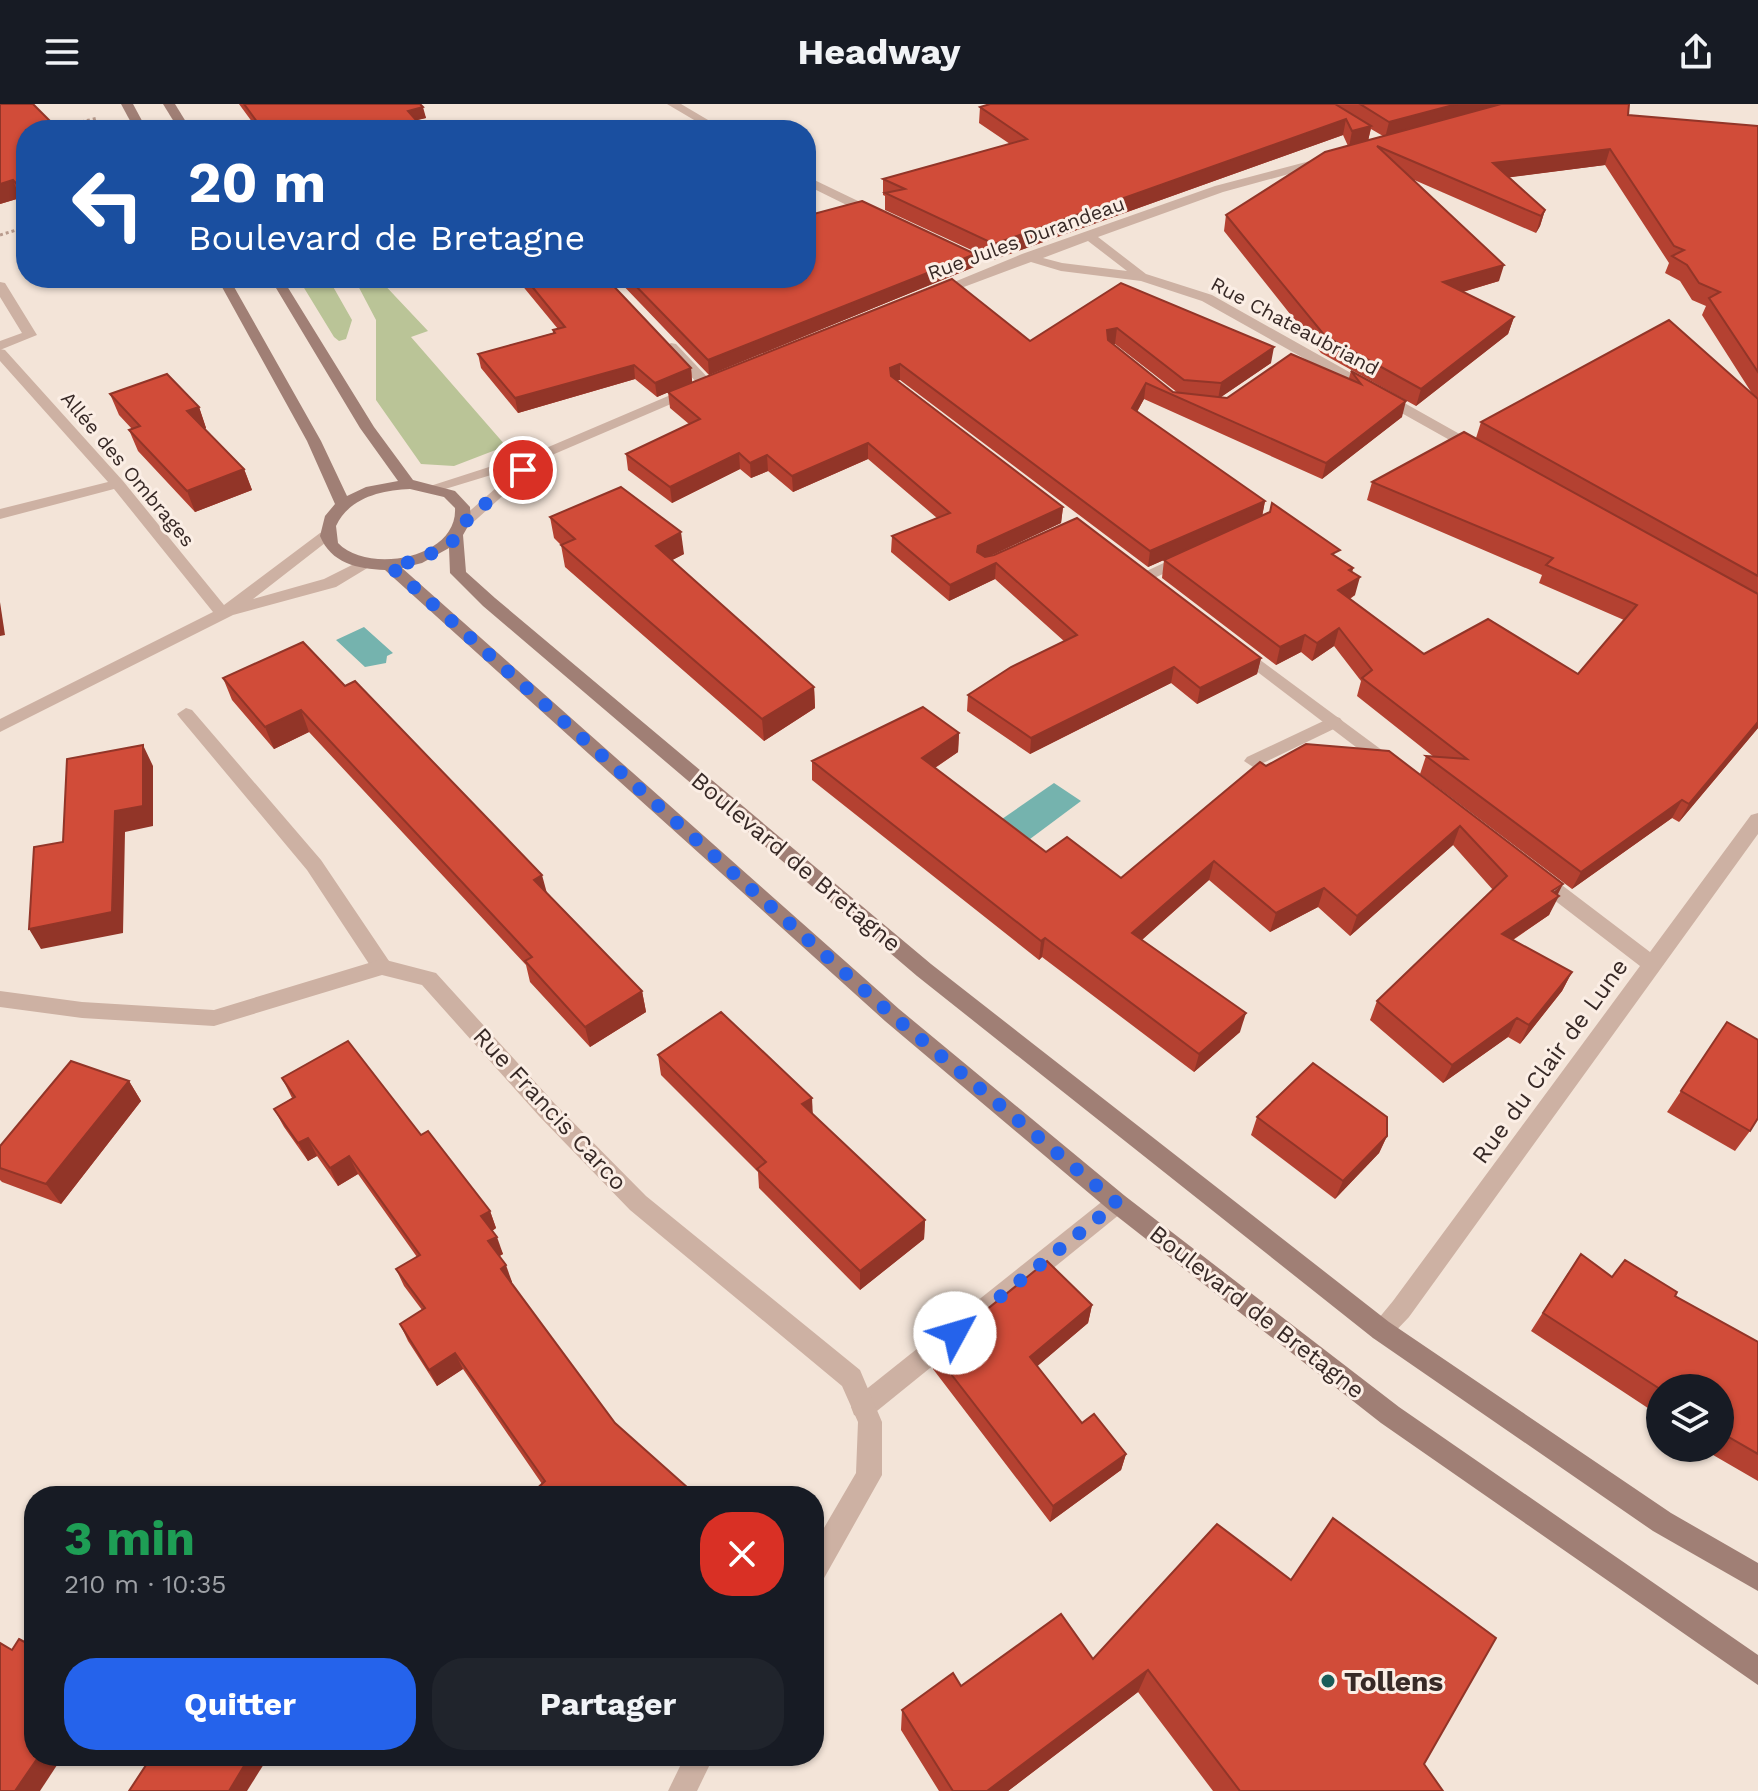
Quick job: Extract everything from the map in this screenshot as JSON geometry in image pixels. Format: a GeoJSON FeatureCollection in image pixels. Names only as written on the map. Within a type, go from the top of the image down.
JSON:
{"type":"FeatureCollection","features":[{"type":"Feature","properties":{"kind":"main road"},"geometry":{"type":"LineString","coordinates":[[229,288],[314,441],[343,504]]}},
{"type":"Feature","properties":{"kind":"main road"},"geometry":{"type":"LineString","coordinates":[[282,288],[367,428],[409,485]]}},
{"type":"Feature","properties":{"kind":"main road"},"geometry":{"type":"LineString","coordinates":[[326,536],[333,514],[343,504],[373,490],[409,485],[432,488],[458,502],[464,512],[460,530],[429,556],[378,565]]}},
{"type":"Feature","properties":{"kind":"main road","name":"Boulevard de Bretagne"},"geometry":{"type":"LineString","coordinates":[[460,530],[458,573],[924,970],[1381,1330],[1662,1522],[1758,1578]]}},
{"type":"Feature","properties":{"kind":"main road","name":"Boulevard de Bretagne"},"geometry":{"type":"LineString","coordinates":[[326,536],[333,549],[346,559],[378,565],[892,1015],[1117,1203],[1390,1415],[1758,1671]]}},
{"type":"Feature","properties":{"kind":"street"},"geometry":{"type":"LineString","coordinates":[[673,104],[701,120]]}},
{"type":"Feature","properties":{"kind":"street","name":"Rue Jules Durandeau"},"geometry":{"type":"LineString","coordinates":[[921,298],[1219,189],[1340,157]]}},
{"type":"Feature","properties":{"kind":"street"},"geometry":{"type":"LineString","coordinates":[[816,185],[887,220]]}},
{"type":"Feature","properties":{"kind":"street","name":"Rue Chateaubriand"},"geometry":{"type":"LineString","coordinates":[[1087,235],[1143,277]]}},
{"type":"Feature","properties":{"kind":"street","name":"Rue Chateaubriand"},"geometry":{"type":"LineString","coordinates":[[1027,257],[1061,267],[1143,277],[1207,298],[1296,355],[1489,456]]}},
{"type":"Feature","properties":{"kind":"street"},"geometry":{"type":"LineString","coordinates":[[973,259],[995,269]]}},
{"type":"Feature","properties":{"kind":"street"},"geometry":{"type":"LineString","coordinates":[[0,286],[30,335],[0,346]]}},
{"type":"Feature","properties":{"kind":"street"},"geometry":{"type":"LineString","coordinates":[[432,488],[544,454],[713,381],[655,331]]}},
{"type":"Feature","properties":{"kind":"street","name":"Allée des Ombrages"},"geometry":{"type":"LineString","coordinates":[[0,353],[118,484],[223,614]]}},
{"type":"Feature","properties":{"kind":"street"},"geometry":{"type":"LineString","coordinates":[[460,530],[544,454]]}},
{"type":"Feature","properties":{"kind":"street"},"geometry":{"type":"LineString","coordinates":[[0,514],[118,484]]}},
{"type":"Feature","properties":{"kind":"street"},"geometry":{"type":"LineString","coordinates":[[0,726],[223,614],[326,536]]}},
{"type":"Feature","properties":{"kind":"street"},"geometry":{"type":"LineString","coordinates":[[1144,576],[1202,550]]}},
{"type":"Feature","properties":{"kind":"street"},"geometry":{"type":"LineString","coordinates":[[223,614],[330,583],[378,565]]}},
{"type":"Feature","properties":{"kind":"street"},"geometry":{"type":"LineString","coordinates":[[1228,641],[1408,778]]}},
{"type":"Feature","properties":{"kind":"street"},"geometry":{"type":"LineString","coordinates":[[0,999],[82,1010],[214,1018],[382,967],[314,865],[186,714]]}},
{"type":"Feature","properties":{"kind":"street"},"geometry":{"type":"LineString","coordinates":[[1253,761],[1334,722]]}},
{"type":"Feature","properties":{"kind":"street","name":"Rue du Clair de Lune"},"geometry":{"type":"LineString","coordinates":[[1381,1330],[1401,1309],[1758,820]]}},
{"type":"Feature","properties":{"kind":"street"},"geometry":{"type":"LineString","coordinates":[[1530,871],[1653,965]]}},
{"type":"Feature","properties":{"kind":"street","name":"Rue Francis Carco"},"geometry":{"type":"LineString","coordinates":[[382,967],[429,979],[547,1110],[638,1203],[851,1378],[870,1422],[869,1475],[824,1554]]}},
{"type":"Feature","properties":{"kind":"street"},"geometry":{"type":"LineString","coordinates":[[863,1407],[1117,1203]]}},
{"type":"Feature","properties":{"kind":"street"},"geometry":{"type":"LineString","coordinates":[[682,1791],[695,1766]]}},
{"type":"Feature","properties":{"kind":"path"},"geometry":{"type":"LineString","coordinates":[[82,120],[128,107]]}},
{"type":"Feature","properties":{"kind":"green space"},"geometry":{"type":"Polygon","coordinates":[[[304,288],[334,288],[352,320],[346,339],[339,341],[304,288]]]}},
{"type":"Feature","properties":{"kind":"green space"},"geometry":{"type":"Polygon","coordinates":[[[359,288],[387,288],[428,331],[411,337],[506,446],[454,466],[421,464],[376,400],[376,320],[359,288]]]}},
{"type":"Feature","properties":{"kind":"water"},"geometry":{"type":"Polygon","coordinates":[[[364,627],[393,653],[387,656],[386,663],[365,667],[336,640],[364,627]]]}},
{"type":"Feature","properties":{"kind":"water"},"geometry":{"type":"Polygon","coordinates":[[[1054,783],[1081,801],[1030,839],[1002,819],[1054,783]]]}},
{"type":"Feature","properties":{"kind":"building"},"geometry":{"type":"Polygon","coordinates":[[[0,104],[33,104],[49,120],[16,120],[16,183],[13,180],[0,184],[0,104]]]}},
{"type":"Feature","properties":{"kind":"building"},"geometry":{"type":"Polygon","coordinates":[[[244,104],[420,104],[423,107],[408,111],[416,120],[256,120],[244,104]]]}},
{"type":"Feature","properties":{"kind":"building"},"geometry":{"type":"Polygon","coordinates":[[[990,104],[1335,104],[1371,126],[1352,131],[1346,119],[994,244],[885,193],[905,189],[883,179],[1027,139],[980,107],[990,104]]]}},
{"type":"Feature","properties":{"kind":"building"},"geometry":{"type":"Polygon","coordinates":[[[1360,104],[1457,104],[1389,122],[1360,104]]]}},
{"type":"Feature","properties":{"kind":"building"},"geometry":{"type":"Polygon","coordinates":[[[1501,104],[1629,104],[1628,115],[1758,126],[1758,372],[1709,298],[1720,292],[1699,283],[1687,265],[1672,256],[1684,250],[1674,246],[1610,149],[1493,163],[1545,210],[1541,216],[1377,146],[1504,265],[1443,282],[1514,317],[1421,389],[1325,336],[1226,215],[1325,152],[1501,104]]]}},
{"type":"Feature","properties":{"kind":"building"},"geometry":{"type":"Polygon","coordinates":[[[862,201],[975,254],[708,360],[638,288],[816,288],[816,213],[862,201]]]}},
{"type":"Feature","properties":{"kind":"building"},"geometry":{"type":"Polygon","coordinates":[[[952,279],[1030,341],[1121,283],[1274,347],[1221,383],[1184,380],[1117,328],[1107,330],[1108,340],[1173,392],[1227,398],[1291,354],[1361,384],[1351,371],[1406,401],[1326,463],[1146,383],[1132,408],[1265,501],[1150,551],[900,364],[890,368],[891,376],[1063,507],[978,546],[977,552],[985,557],[994,555],[1077,518],[1261,658],[1200,688],[1174,667],[1031,738],[968,695],[1011,667],[1077,635],[996,563],[950,585],[892,536],[950,513],[868,443],[792,476],[767,455],[750,463],[739,453],[670,487],[626,454],[700,419],[668,392],[952,279]]]}},
{"type":"Feature","properties":{"kind":"building"},"geometry":{"type":"Polygon","coordinates":[[[533,288],[615,288],[691,368],[655,383],[634,365],[515,398],[478,354],[555,333],[553,330],[565,327],[533,288]]]}},
{"type":"Feature","properties":{"kind":"building"},"geometry":{"type":"Polygon","coordinates":[[[1669,320],[1758,399],[1758,576],[1481,422],[1669,320]]]}},
{"type":"Feature","properties":{"kind":"building"},"geometry":{"type":"Polygon","coordinates":[[[167,374],[199,407],[187,411],[244,469],[187,491],[129,430],[140,426],[110,394],[167,374]]]}},
{"type":"Feature","properties":{"kind":"building"},"geometry":{"type":"Polygon","coordinates":[[[1464,432],[1758,594],[1758,722],[1689,804],[1682,800],[1581,872],[1426,756],[1467,759],[1362,678],[1372,670],[1339,628],[1317,643],[1305,635],[1280,647],[1164,560],[1270,512],[1272,503],[1340,550],[1332,554],[1353,568],[1349,570],[1360,577],[1338,590],[1424,654],[1488,619],[1578,674],[1637,605],[1546,565],[1553,558],[1372,482],[1464,432]]]}},
{"type":"Feature","properties":{"kind":"building"},"geometry":{"type":"Polygon","coordinates":[[[621,487],[681,532],[656,546],[814,687],[762,719],[561,545],[575,539],[550,517],[621,487]]]}},
{"type":"Feature","properties":{"kind":"building"},"geometry":{"type":"Polygon","coordinates":[[[303,642],[345,686],[355,681],[542,875],[534,880],[642,991],[585,1027],[525,961],[532,957],[301,710],[265,727],[223,678],[303,642]]]}},
{"type":"Feature","properties":{"kind":"building"},"geometry":{"type":"Polygon","coordinates":[[[923,707],[959,733],[922,758],[1046,852],[1067,837],[1121,878],[1260,762],[1266,766],[1306,744],[1389,751],[1563,884],[1552,891],[1559,896],[1502,934],[1572,972],[1529,1025],[1517,1018],[1452,1065],[1377,1001],[1507,876],[1460,826],[1357,916],[1324,888],[1276,913],[1214,861],[1132,933],[1246,1013],[1199,1054],[1045,938],[1041,941],[812,761],[923,707]]]}},
{"type":"Feature","properties":{"kind":"building"},"geometry":{"type":"Polygon","coordinates":[[[143,745],[143,806],[115,811],[112,912],[29,929],[34,847],[63,842],[67,759],[143,745]]]}},
{"type":"Feature","properties":{"kind":"building"},"geometry":{"type":"Polygon","coordinates":[[[721,1012],[812,1098],[802,1104],[925,1220],[860,1271],[757,1169],[766,1162],[658,1055],[721,1012]]]}},
{"type":"Feature","properties":{"kind":"building"},"geometry":{"type":"Polygon","coordinates":[[[1727,1022],[1758,1040],[1758,1118],[1750,1131],[1681,1091],[1727,1022]]]}},
{"type":"Feature","properties":{"kind":"building"},"geometry":{"type":"Polygon","coordinates":[[[348,1041],[421,1135],[428,1131],[490,1211],[481,1216],[497,1237],[488,1241],[506,1265],[501,1269],[615,1423],[686,1486],[540,1486],[545,1481],[455,1353],[429,1370],[400,1324],[425,1308],[396,1269],[420,1255],[349,1156],[330,1168],[308,1138],[298,1143],[274,1109],[295,1097],[282,1078],[348,1041]]]}},
{"type":"Feature","properties":{"kind":"building"},"geometry":{"type":"Polygon","coordinates":[[[71,1061],[129,1081],[46,1184],[0,1168],[0,1146],[71,1061]]]}},
{"type":"Feature","properties":{"kind":"building"},"geometry":{"type":"Polygon","coordinates":[[[1313,1063],[1387,1117],[1387,1136],[1343,1181],[1257,1117],[1313,1063]]]}},
{"type":"Feature","properties":{"kind":"building"},"geometry":{"type":"Polygon","coordinates":[[[1581,1254],[1612,1277],[1625,1260],[1677,1292],[1675,1296],[1758,1342],[1758,1454],[1734,1440],[1734,1374],[1646,1374],[1646,1380],[1543,1313],[1581,1254]]]}},
{"type":"Feature","properties":{"kind":"building"},"geometry":{"type":"Polygon","coordinates":[[[1047,1261],[1092,1305],[1030,1357],[1082,1423],[1094,1414],[1126,1454],[1053,1506],[934,1352],[1047,1261]]]}},
{"type":"Feature","properties":{"kind":"building"},"geometry":{"type":"Polygon","coordinates":[[[1333,1518],[1496,1638],[1424,1764],[1443,1791],[1240,1791],[1148,1670],[987,1791],[953,1791],[902,1710],[953,1673],[961,1686],[1061,1614],[1093,1659],[1217,1524],[1291,1580],[1333,1518]]]}},
{"type":"Feature","properties":{"kind":"building"},"geometry":{"type":"Polygon","coordinates":[[[19,1639],[24,1642],[24,1766],[32,1766],[15,1791],[0,1791],[0,1643],[12,1650],[19,1639]]]}},
{"type":"Feature","properties":{"kind":"building"},"geometry":{"type":"Polygon","coordinates":[[[145,1766],[244,1766],[229,1791],[129,1791],[145,1766]]]}},
{"type":"Feature","properties":{"kind":"place","name":"Tollens"},"geometry":{"type":"Point","coordinates":[1328,1681]}},
{"type":"Feature","properties":{"kind":"route"},"geometry":{"type":"LineString","coordinates":[[523,470],[464,523],[457,537],[445,548],[429,556],[390,566],[892,1015],[1117,1203],[955,1333]]}}]}
